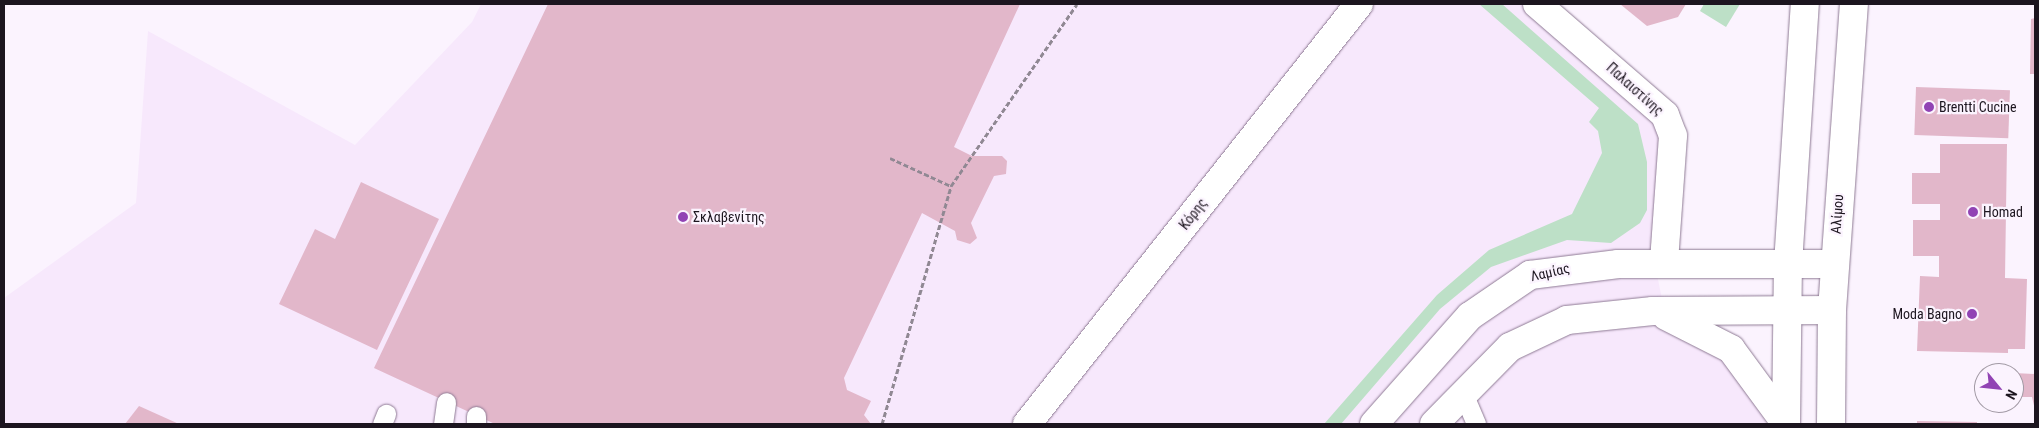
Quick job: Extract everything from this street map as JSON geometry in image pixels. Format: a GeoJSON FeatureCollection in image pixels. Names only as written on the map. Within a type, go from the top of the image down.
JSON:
{"type":"FeatureCollection","features":[{"type":"Feature","properties":{"kind":"main road","name":"Κόρης"},"geometry":{"type":"LineString","coordinates":[[1027,424],[1359,4]]}},
{"type":"Feature","properties":{"kind":"main road","name":"Παλαιστίνης"},"geometry":{"type":"LineString","coordinates":[[1537,4],[1665,115],[1673,136],[1664,263]]}},
{"type":"Feature","properties":{"kind":"main road"},"geometry":{"type":"LineString","coordinates":[[1786,424],[1788,264],[1805,4]]}},
{"type":"Feature","properties":{"kind":"main road","name":"Αλίμου"},"geometry":{"type":"LineString","coordinates":[[1831,424],[1834,264],[1854,4]]}},
{"type":"Feature","properties":{"kind":"main road","name":"Λαμίας"},"geometry":{"type":"LineString","coordinates":[[1374,424],[1470,316],[1508,287],[1554,269],[1664,263],[1834,264]]}},
{"type":"Feature","properties":{"kind":"main road"},"geometry":{"type":"LineString","coordinates":[[1434,424],[1505,351],[1548,327],[1592,315],[1653,311],[1832,310]]}},
{"type":"Feature","properties":{"kind":"main road"},"geometry":{"type":"LineString","coordinates":[[1653,311],[1692,325],[1731,349],[1786,424]]}},
{"type":"Feature","properties":{"kind":"lane"},"geometry":{"type":"LineString","coordinates":[[1463,393],[1476,424]]}},
{"type":"Feature","properties":{"kind":"lane"},"geometry":{"type":"LineString","coordinates":[[442,424],[446,402]]}},
{"type":"Feature","properties":{"kind":"path"},"geometry":{"type":"LineString","coordinates":[[882,424],[951,186],[1077,4]]}},
{"type":"Feature","properties":{"kind":"path"},"geometry":{"type":"LineString","coordinates":[[890,158],[951,186]]}},
{"type":"Feature","properties":{"kind":"shaded area"},"geometry":{"type":"Polygon","coordinates":[[[481,4],[1544,4],[1668,106],[1653,256],[1668,327],[1722,354],[1759,407],[1766,424],[4,424],[4,298],[136,203],[148,31],[355,145],[472,22],[481,4]]]}},
{"type":"Feature","properties":{"kind":"green space"},"geometry":{"type":"Polygon","coordinates":[[[1479,4],[1502,4],[1638,124],[1647,162],[1647,210],[1640,223],[1611,243],[1567,240],[1491,267],[1440,309],[1341,424],[1324,424],[1437,295],[1489,250],[1572,214],[1602,153],[1598,131],[1589,122],[1599,108],[1479,4]]]}},
{"type":"Feature","properties":{"kind":"green space"},"geometry":{"type":"Polygon","coordinates":[[[1704,4],[1740,4],[1726,27],[1700,11],[1704,4]]]}},
{"type":"Feature","properties":{"kind":"building","name":"Σκλαβενίτης"},"geometry":{"type":"Polygon","coordinates":[[[548,4],[1020,4],[954,147],[972,156],[1002,156],[1007,161],[1006,174],[994,176],[971,223],[977,238],[970,244],[957,240],[955,231],[922,213],[844,378],[847,390],[871,401],[864,415],[871,424],[495,424],[374,368],[548,4]]]}},
{"type":"Feature","properties":{"kind":"building"},"geometry":{"type":"Polygon","coordinates":[[[1620,4],[1686,4],[1678,17],[1647,26],[1620,4]]]}},
{"type":"Feature","properties":{"kind":"building"},"geometry":{"type":"Polygon","coordinates":[[[2035,18],[2035,74],[2030,74],[2031,19],[2035,18]]]}},
{"type":"Feature","properties":{"kind":"building"},"geometry":{"type":"Polygon","coordinates":[[[1916,87],[2010,90],[2008,138],[1914,135],[1916,87]]]}},
{"type":"Feature","properties":{"kind":"building"},"geometry":{"type":"Polygon","coordinates":[[[1940,144],[2007,144],[2005,278],[2027,279],[2025,349],[2008,349],[2008,353],[1917,351],[1920,276],[1939,277],[1939,256],[1913,256],[1913,220],[1940,220],[1940,204],[1912,204],[1912,173],[1940,173],[1940,144]]]}},
{"type":"Feature","properties":{"kind":"building"},"geometry":{"type":"Polygon","coordinates":[[[361,182],[439,219],[377,350],[279,304],[315,229],[335,239],[361,182]]]}},
{"type":"Feature","properties":{"kind":"building"},"geometry":{"type":"Polygon","coordinates":[[[2024,373],[2035,374],[2035,410],[2032,397],[2024,397],[2024,373]]]}},
{"type":"Feature","properties":{"kind":"building"},"geometry":{"type":"Polygon","coordinates":[[[139,406],[179,424],[125,424],[139,406]]]}},
{"type":"Feature","properties":{"kind":"building"},"geometry":{"type":"Polygon","coordinates":[[[1917,421],[1977,422],[1977,424],[1917,424],[1917,421]]]}},
{"type":"Feature","properties":{"kind":"place","name":"Brentti Cucine"},"geometry":{"type":"Point","coordinates":[1929,107]}},
{"type":"Feature","properties":{"kind":"place","name":"Homad"},"geometry":{"type":"Point","coordinates":[1973,212]}},
{"type":"Feature","properties":{"kind":"place","name":"Σκλαβενίτης"},"geometry":{"type":"Point","coordinates":[683,217]}},
{"type":"Feature","properties":{"kind":"place","name":"Moda Bagno"},"geometry":{"type":"Point","coordinates":[1972,314]}}]}
